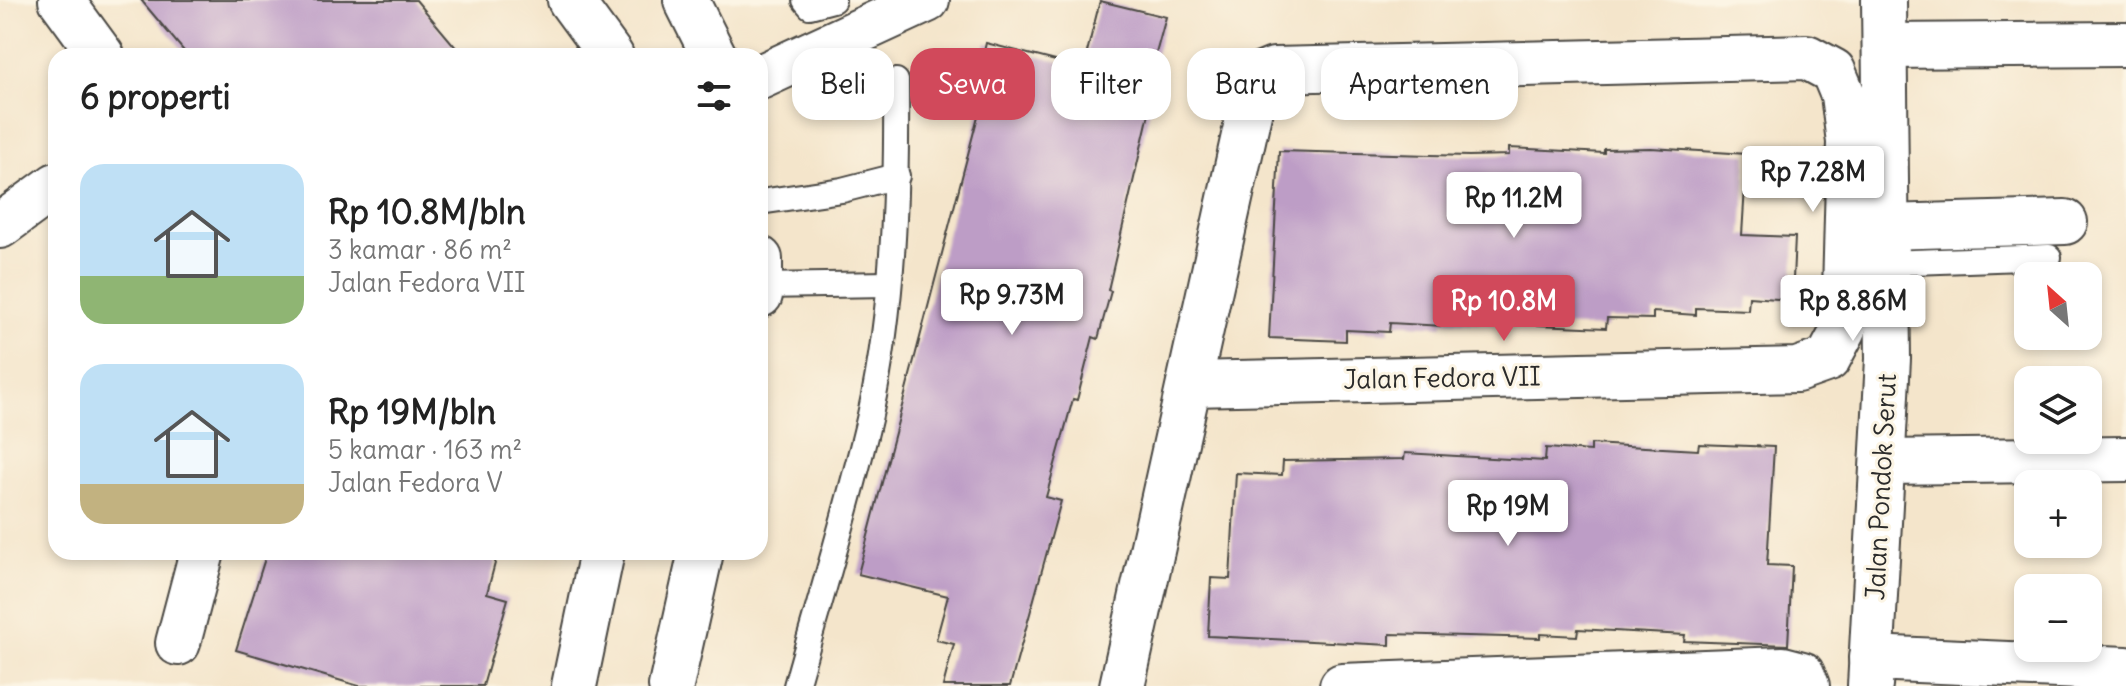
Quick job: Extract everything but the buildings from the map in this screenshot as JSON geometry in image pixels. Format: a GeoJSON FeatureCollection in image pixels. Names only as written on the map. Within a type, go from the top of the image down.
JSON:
{"type":"FeatureCollection","features":[{"type":"Feature","properties":{"kind":"street"},"geometry":{"type":"LineString","coordinates":[[61,0],[96,48]]}},
{"type":"Feature","properties":{"kind":"street"},"geometry":{"type":"LineString","coordinates":[[570,0],[605,48]]}},
{"type":"Feature","properties":{"kind":"street"},"geometry":{"type":"LineString","coordinates":[[768,73],[927,0]]}},
{"type":"Feature","properties":{"kind":"street","name":"Jalan Pondok Serut"},"geometry":{"type":"LineString","coordinates":[[1870,672],[1885,462],[1884,0]]}},
{"type":"Feature","properties":{"kind":"street"},"geometry":{"type":"LineString","coordinates":[[693,2],[711,48]]}},
{"type":"Feature","properties":{"kind":"street"},"geometry":{"type":"LineString","coordinates":[[1885,46],[2126,44]]}},
{"type":"Feature","properties":{"kind":"street","name":"Jalan Fedora VII"},"geometry":{"type":"LineString","coordinates":[[1807,57],[1833,71],[1843,95],[1849,142],[1844,329],[1828,359],[1797,370],[1191,384],[1257,77],[1274,70],[1807,57]]}},
{"type":"Feature","properties":{"kind":"street"},"geometry":{"type":"LineString","coordinates":[[0,226],[48,191]]}},
{"type":"Feature","properties":{"kind":"street"},"geometry":{"type":"LineString","coordinates":[[1886,245],[2057,240]]}},
{"type":"Feature","properties":{"kind":"street"},"geometry":{"type":"LineString","coordinates":[[1122,686],[1191,384]]}},
{"type":"Feature","properties":{"kind":"street"},"geometry":{"type":"LineString","coordinates":[[1885,462],[2126,459]]}},
{"type":"Feature","properties":{"kind":"street"},"geometry":{"type":"LineString","coordinates":[[178,643],[200,560]]}},
{"type":"Feature","properties":{"kind":"street"},"geometry":{"type":"LineString","coordinates":[[574,686],[600,560]]}},
{"type":"Feature","properties":{"kind":"street"},"geometry":{"type":"LineString","coordinates":[[671,686],[699,560]]}},
{"type":"Feature","properties":{"kind":"street"},"geometry":{"type":"LineString","coordinates":[[1342,686],[1783,669],[1802,674],[1807,686]]}},
{"type":"Feature","properties":{"kind":"street"},"geometry":{"type":"LineString","coordinates":[[1870,672],[2126,669]]}},
{"type":"Feature","properties":{"kind":"lane"},"geometry":{"type":"LineString","coordinates":[[805,0],[810,6],[833,0]]}},
{"type":"Feature","properties":{"kind":"lane"},"geometry":{"type":"LineString","coordinates":[[796,686],[870,413],[889,284],[897,176],[896,81]]}},
{"type":"Feature","properties":{"kind":"lane"},"geometry":{"type":"LineString","coordinates":[[768,201],[842,190],[897,176]]}},
{"type":"Feature","properties":{"kind":"lane"},"geometry":{"type":"LineString","coordinates":[[768,282],[889,284]]}}]}
